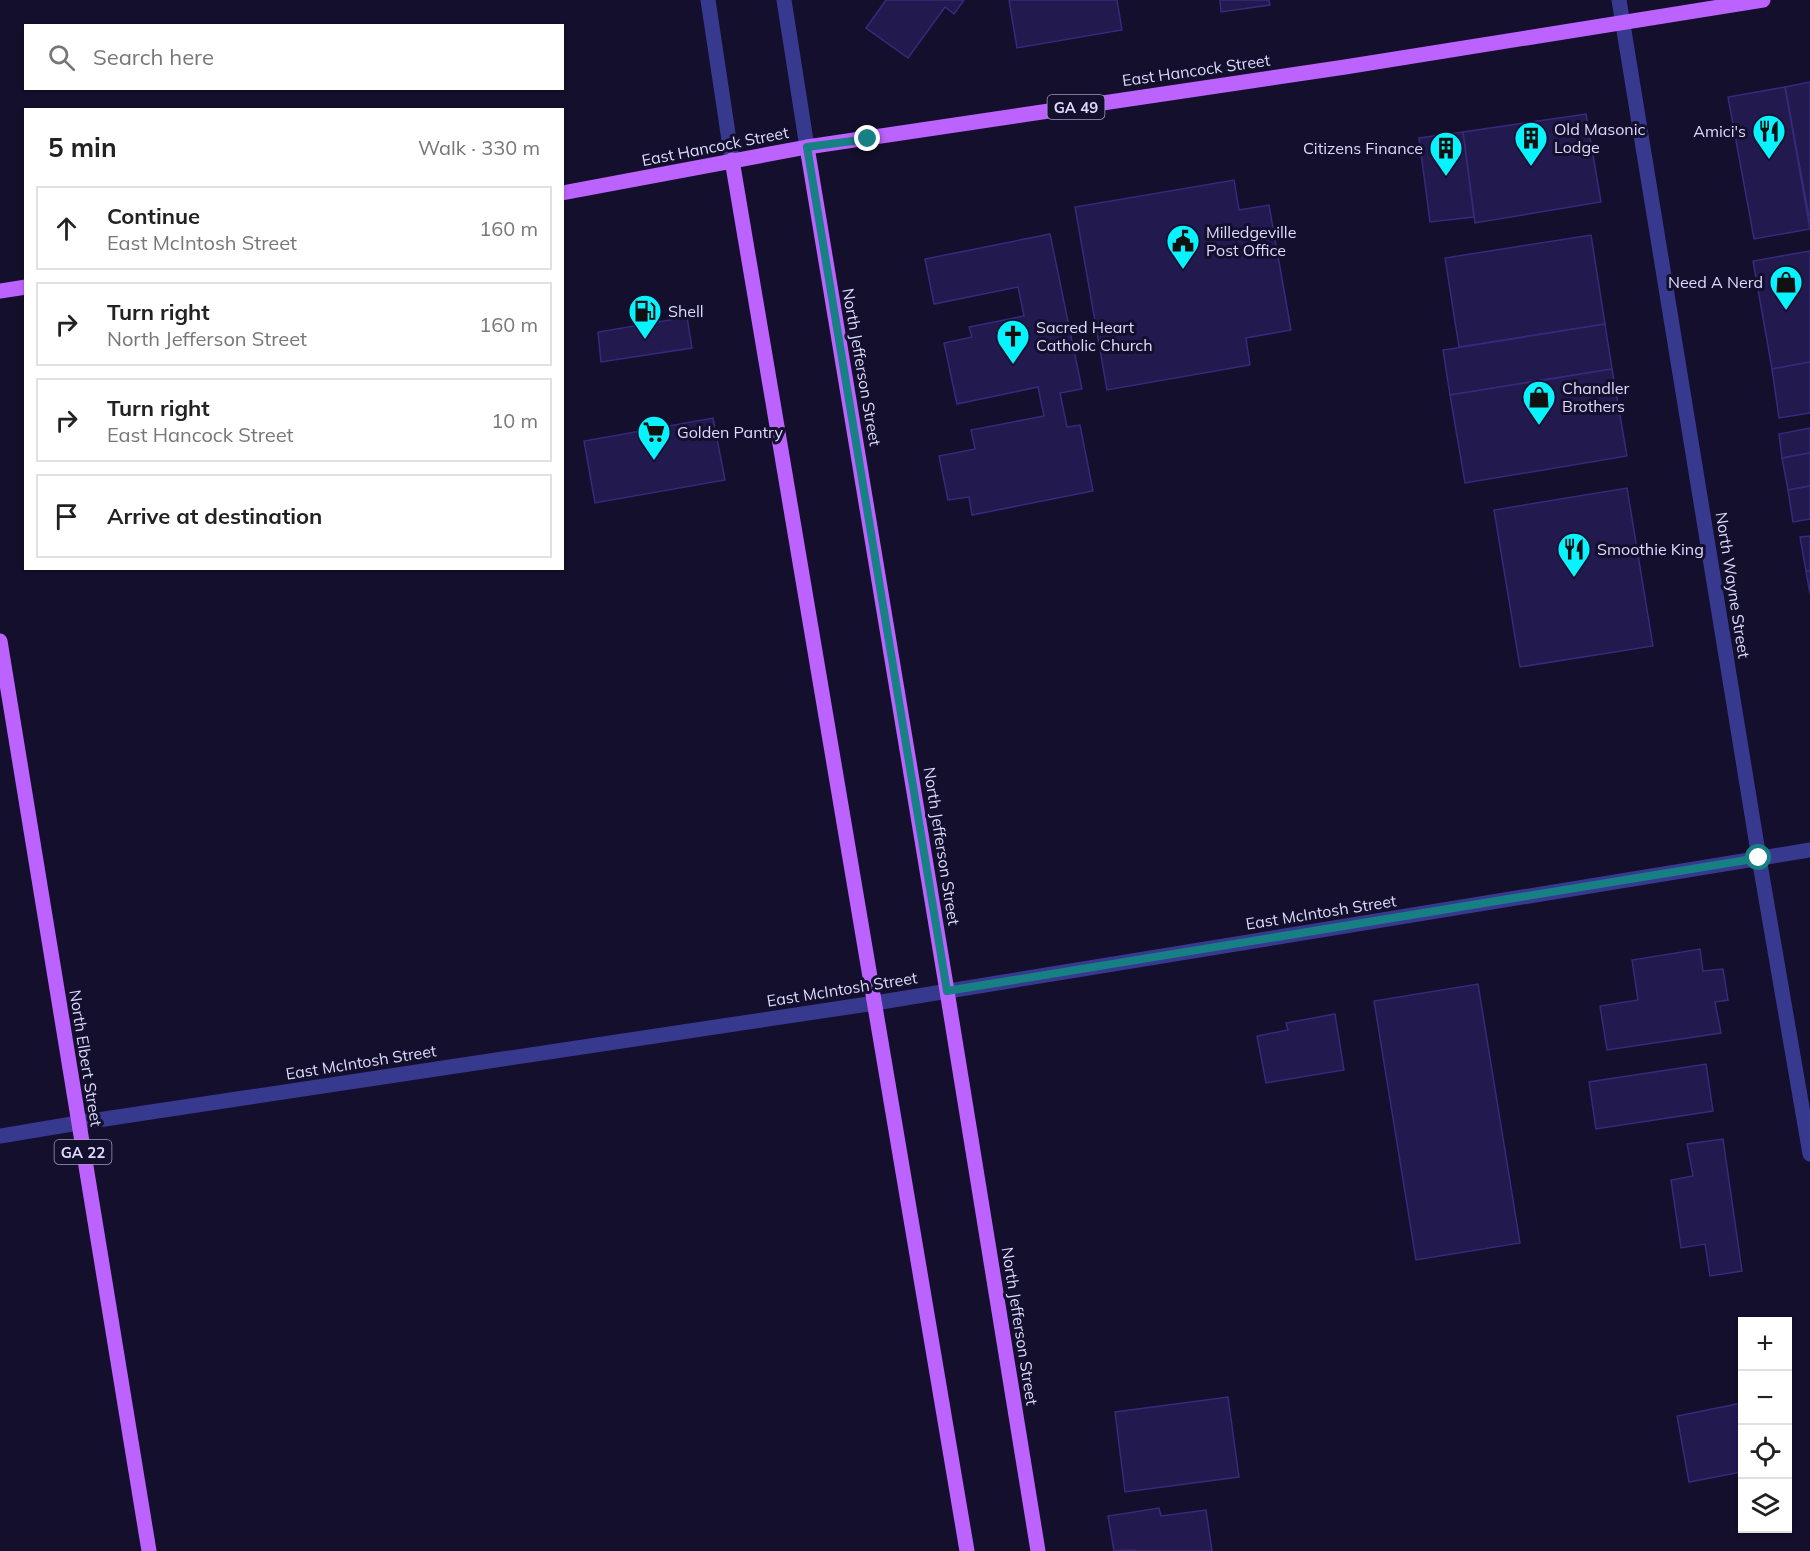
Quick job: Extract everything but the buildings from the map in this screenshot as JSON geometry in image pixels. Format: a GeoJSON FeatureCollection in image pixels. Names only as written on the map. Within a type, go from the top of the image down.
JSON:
{"type":"FeatureCollection","features":[{"type":"Feature","properties":{"kind":"main road","name":"GA 49"},"geometry":{"type":"LineString","coordinates":[[1623,23],[1763,0]]}},
{"type":"Feature","properties":{"kind":"main road","name":"East Hancock Street"},"geometry":{"type":"LineString","coordinates":[[564,193],[807,147],[1346,67],[1623,23]]}},
{"type":"Feature","properties":{"kind":"main road","name":"North Jefferson Street"},"geometry":{"type":"LineString","coordinates":[[807,147],[1038,1551]]}},
{"type":"Feature","properties":{"kind":"main road"},"geometry":{"type":"LineString","coordinates":[[732,160],[967,1551]]}},
{"type":"Feature","properties":{"kind":"main road"},"geometry":{"type":"LineString","coordinates":[[0,291],[24,287]]}},
{"type":"Feature","properties":{"kind":"main road","name":"North Elbert Street"},"geometry":{"type":"LineString","coordinates":[[0,641],[149,1551]]}},
{"type":"Feature","properties":{"kind":"street"},"geometry":{"type":"LineString","coordinates":[[708,0],[732,160]]}},
{"type":"Feature","properties":{"kind":"street"},"geometry":{"type":"LineString","coordinates":[[784,0],[807,147]]}},
{"type":"Feature","properties":{"kind":"street","name":"North Wayne Street"},"geometry":{"type":"LineString","coordinates":[[1619,0],[1759,858],[1810,1154]]}},
{"type":"Feature","properties":{"kind":"street","name":"East McIntosh Street"},"geometry":{"type":"LineString","coordinates":[[0,1136],[874,1003],[1810,850]]}},
{"type":"Feature","properties":{"kind":"place","name":"Amici's"},"geometry":{"type":"Point","coordinates":[1769,160]}},
{"type":"Feature","properties":{"kind":"place","name":"Old Masonic Lodge"},"geometry":{"type":"Point","coordinates":[1531,167]}},
{"type":"Feature","properties":{"kind":"place","name":"Citizens Finance"},"geometry":{"type":"Point","coordinates":[1446,177]}},
{"type":"Feature","properties":{"kind":"place","name":"Milledgeville Post Office"},"geometry":{"type":"Point","coordinates":[1183,270]}},
{"type":"Feature","properties":{"kind":"place","name":"Need A Nerd"},"geometry":{"type":"Point","coordinates":[1786,311]}},
{"type":"Feature","properties":{"kind":"place","name":"Shell"},"geometry":{"type":"Point","coordinates":[645,340]}},
{"type":"Feature","properties":{"kind":"place","name":"Sacred Heart Catholic Church"},"geometry":{"type":"Point","coordinates":[1013,365]}},
{"type":"Feature","properties":{"kind":"place","name":"Chandler Brothers"},"geometry":{"type":"Point","coordinates":[1539,426]}},
{"type":"Feature","properties":{"kind":"place","name":"Golden Pantry"},"geometry":{"type":"Point","coordinates":[654,461]}},
{"type":"Feature","properties":{"kind":"place","name":"Smoothie King"},"geometry":{"type":"Point","coordinates":[1574,578]}},
{"type":"Feature","properties":{"kind":"route"},"geometry":{"type":"LineString","coordinates":[[868,139],[807,147],[947,991],[1759,858]]}}]}
